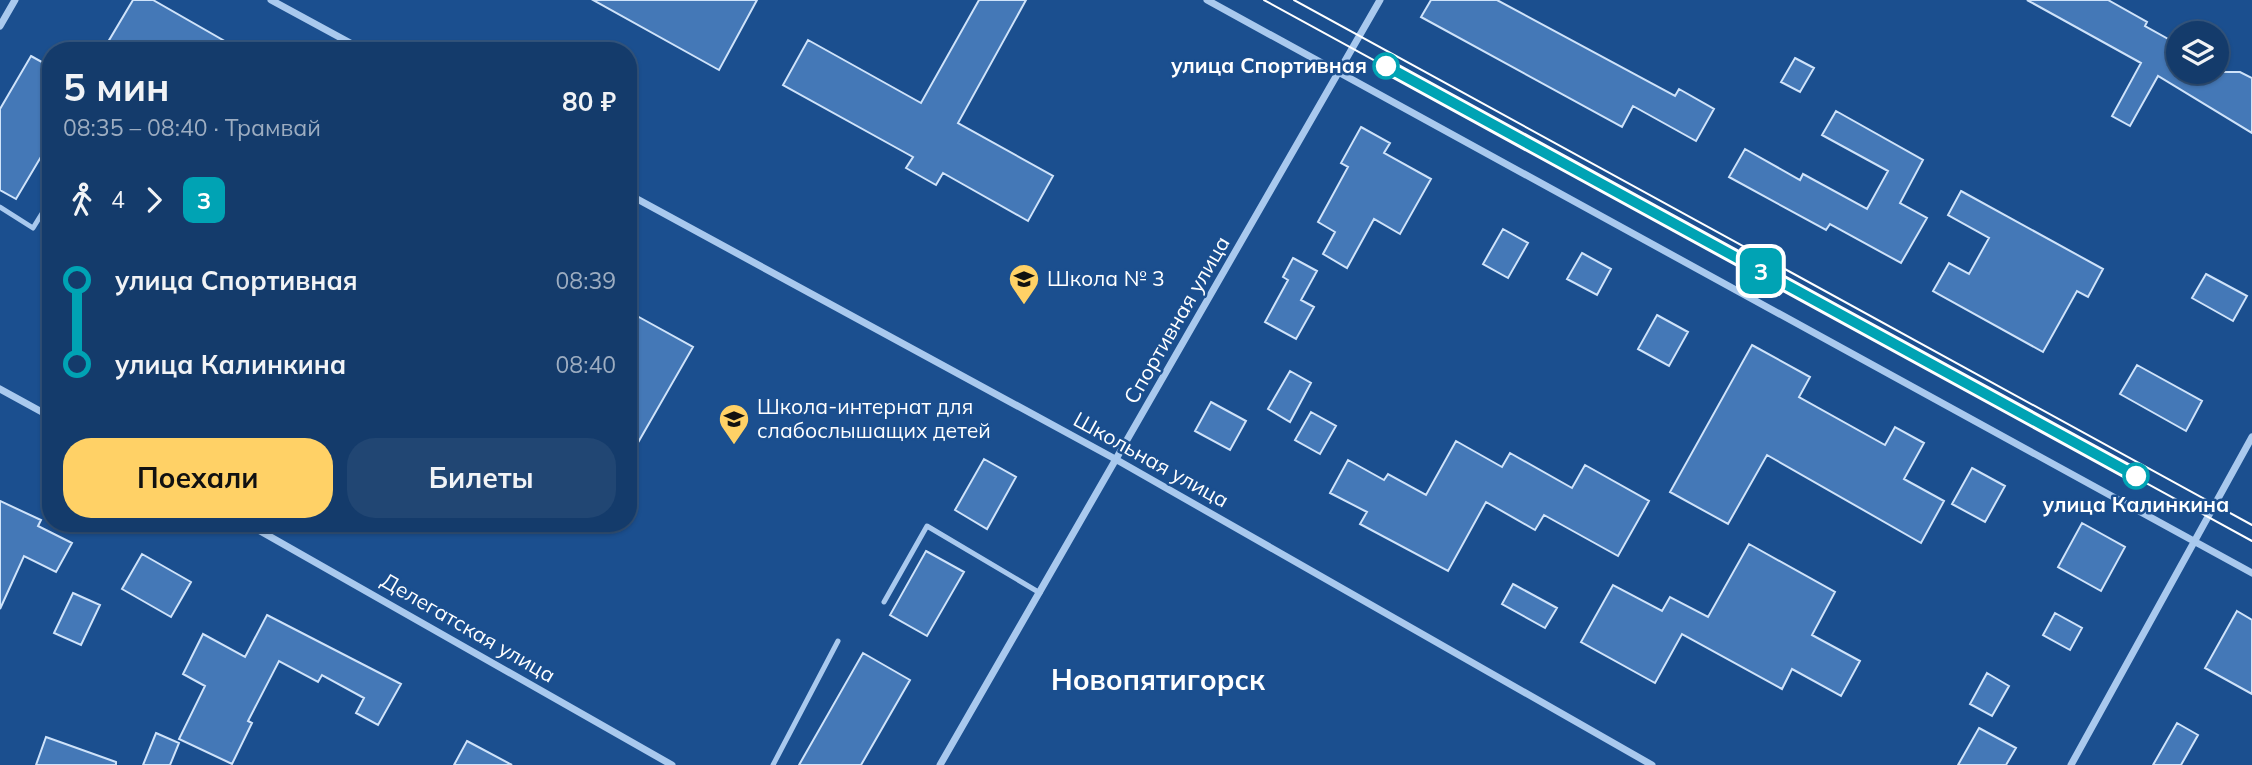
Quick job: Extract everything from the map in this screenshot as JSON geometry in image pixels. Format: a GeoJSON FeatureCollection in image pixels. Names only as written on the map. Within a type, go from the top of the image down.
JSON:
{"type":"FeatureCollection","features":[{"type":"Feature","properties":{"kind":"street"},"geometry":{"type":"LineString","coordinates":[[0,26],[15,0]]}},
{"type":"Feature","properties":{"kind":"street"},"geometry":{"type":"LineString","coordinates":[[271,0],[348,42]]}},
{"type":"Feature","properties":{"kind":"street"},"geometry":{"type":"LineString","coordinates":[[1207,0],[2252,573]]}},
{"type":"Feature","properties":{"kind":"street","name":"Спортивная улица"},"geometry":{"type":"LineString","coordinates":[[940,765],[1340,74],[1380,0]]}},
{"type":"Feature","properties":{"kind":"street","name":"Школьная улица"},"geometry":{"type":"LineString","coordinates":[[637,199],[1117,460],[1652,765]]}},
{"type":"Feature","properties":{"kind":"street"},"geometry":{"type":"LineString","coordinates":[[0,389],[42,412]]}},
{"type":"Feature","properties":{"kind":"street"},"geometry":{"type":"LineString","coordinates":[[2071,765],[2252,437]]}},
{"type":"Feature","properties":{"kind":"street","name":"Делегатская улица"},"geometry":{"type":"LineString","coordinates":[[262,532],[672,765]]}},
{"type":"Feature","properties":{"kind":"lane"},"geometry":{"type":"LineString","coordinates":[[0,207],[33,228],[42,214]]}},
{"type":"Feature","properties":{"kind":"lane"},"geometry":{"type":"LineString","coordinates":[[884,603],[927,526],[1040,593]]}},
{"type":"Feature","properties":{"kind":"lane"},"geometry":{"type":"LineString","coordinates":[[773,765],[838,641]]}},
{"type":"Feature","properties":{"kind":"building"},"geometry":{"type":"Polygon","coordinates":[[[133,0],[153,0],[226,42],[108,42],[133,0]]]}},
{"type":"Feature","properties":{"kind":"building"},"geometry":{"type":"Polygon","coordinates":[[[593,0],[757,0],[719,70],[593,0]]]}},
{"type":"Feature","properties":{"kind":"building"},"geometry":{"type":"Polygon","coordinates":[[[979,0],[1026,0],[958,123],[1053,176],[1028,221],[943,173],[936,185],[906,168],[913,157],[783,85],[808,40],[921,103],[979,0]]]}},
{"type":"Feature","properties":{"kind":"building"},"geometry":{"type":"Polygon","coordinates":[[[1431,0],[1497,0],[1675,96],[1679,89],[1714,109],[1696,141],[1633,106],[1622,127],[1421,17],[1431,0]]]}},
{"type":"Feature","properties":{"kind":"building"},"geometry":{"type":"Polygon","coordinates":[[[2027,0],[2108,0],[2147,22],[2145,26],[2166,38],[2166,81],[2158,76],[2130,126],[2112,116],[2141,63],[2027,0]]]}},
{"type":"Feature","properties":{"kind":"building"},"geometry":{"type":"Polygon","coordinates":[[[31,56],[42,62],[42,155],[16,199],[0,190],[0,109],[31,56]]]}},
{"type":"Feature","properties":{"kind":"building"},"geometry":{"type":"Polygon","coordinates":[[[1795,58],[1814,68],[1800,92],[1781,82],[1795,58]]]}},
{"type":"Feature","properties":{"kind":"building"},"geometry":{"type":"Polygon","coordinates":[[[2229,72],[2240,72],[2252,78],[2252,133],[2171,84],[2229,84],[2229,72]]]}},
{"type":"Feature","properties":{"kind":"building"},"geometry":{"type":"Polygon","coordinates":[[[1836,111],[1923,160],[1900,203],[1927,218],[1901,263],[1830,224],[1826,230],[1729,177],[1745,149],[1800,180],[1803,174],[1867,209],[1888,171],[1822,135],[1836,111]]]}},
{"type":"Feature","properties":{"kind":"building"},"geometry":{"type":"Polygon","coordinates":[[[1361,127],[1390,143],[1384,153],[1431,179],[1400,234],[1374,219],[1347,268],[1323,254],[1335,232],[1318,222],[1348,167],[1341,163],[1361,127]]]}},
{"type":"Feature","properties":{"kind":"building"},"geometry":{"type":"Polygon","coordinates":[[[1961,191],[2103,269],[2088,297],[2077,291],[2043,352],[1933,291],[1949,263],[1969,274],[1989,238],[1948,215],[1961,191]]]}},
{"type":"Feature","properties":{"kind":"building"},"geometry":{"type":"Polygon","coordinates":[[[1503,229],[1528,243],[1508,278],[1483,264],[1503,229]]]}},
{"type":"Feature","properties":{"kind":"building"},"geometry":{"type":"Polygon","coordinates":[[[1582,253],[1611,269],[1597,295],[1567,279],[1582,253]]]}},
{"type":"Feature","properties":{"kind":"building"},"geometry":{"type":"Polygon","coordinates":[[[1293,258],[1317,271],[1301,300],[1314,307],[1296,339],[1265,322],[1288,280],[1283,277],[1293,258]]]}},
{"type":"Feature","properties":{"kind":"building"},"geometry":{"type":"Polygon","coordinates":[[[2206,274],[2247,296],[2233,321],[2192,298],[2206,274]]]}},
{"type":"Feature","properties":{"kind":"building"},"geometry":{"type":"Polygon","coordinates":[[[1657,315],[1688,332],[1669,366],[1638,349],[1657,315]]]}},
{"type":"Feature","properties":{"kind":"building"},"geometry":{"type":"Polygon","coordinates":[[[637,316],[693,347],[637,444],[637,316]]]}},
{"type":"Feature","properties":{"kind":"building"},"geometry":{"type":"Polygon","coordinates":[[[1752,345],[1810,377],[1799,397],[1885,445],[1895,427],[1924,443],[1904,479],[1944,501],[1921,543],[1767,455],[1728,524],[1670,492],[1752,345]]]}},
{"type":"Feature","properties":{"kind":"building"},"geometry":{"type":"Polygon","coordinates":[[[2137,365],[2202,401],[2186,431],[2120,394],[2137,365]]]}},
{"type":"Feature","properties":{"kind":"building"},"geometry":{"type":"Polygon","coordinates":[[[1290,371],[1311,383],[1290,422],[1268,409],[1290,371]]]}},
{"type":"Feature","properties":{"kind":"building"},"geometry":{"type":"Polygon","coordinates":[[[1211,402],[1246,421],[1230,450],[1195,431],[1211,402]]]}},
{"type":"Feature","properties":{"kind":"building"},"geometry":{"type":"Polygon","coordinates":[[[1311,412],[1336,426],[1320,454],[1295,440],[1311,412]]]}},
{"type":"Feature","properties":{"kind":"building"},"geometry":{"type":"Polygon","coordinates":[[[1456,441],[1502,467],[1510,453],[1572,488],[1585,465],[1649,501],[1618,556],[1544,515],[1535,530],[1486,502],[1448,571],[1360,524],[1367,512],[1330,493],[1348,460],[1384,480],[1388,474],[1426,495],[1456,441]]]}},
{"type":"Feature","properties":{"kind":"building"},"geometry":{"type":"Polygon","coordinates":[[[984,459],[1016,477],[987,529],[955,510],[984,459]]]}},
{"type":"Feature","properties":{"kind":"building"},"geometry":{"type":"Polygon","coordinates":[[[1972,468],[2005,486],[1985,522],[1952,504],[1972,468]]]}},
{"type":"Feature","properties":{"kind":"building"},"geometry":{"type":"Polygon","coordinates":[[[0,501],[41,520],[38,526],[42,528],[42,532],[50,532],[72,543],[56,572],[24,556],[0,609],[0,501]]]}},
{"type":"Feature","properties":{"kind":"building"},"geometry":{"type":"Polygon","coordinates":[[[2082,523],[2125,547],[2101,591],[2058,567],[2082,523]]]}},
{"type":"Feature","properties":{"kind":"building"},"geometry":{"type":"Polygon","coordinates":[[[1749,544],[1835,592],[1812,635],[1860,661],[1841,696],[1792,669],[1782,689],[1682,634],[1655,683],[1581,642],[1613,585],[1662,611],[1670,597],[1708,617],[1749,544]]]}},
{"type":"Feature","properties":{"kind":"building"},"geometry":{"type":"Polygon","coordinates":[[[926,551],[964,572],[927,636],[890,615],[926,551]]]}},
{"type":"Feature","properties":{"kind":"building"},"geometry":{"type":"Polygon","coordinates":[[[142,554],[191,582],[171,617],[122,589],[142,554]]]}},
{"type":"Feature","properties":{"kind":"building"},"geometry":{"type":"Polygon","coordinates":[[[1513,584],[1557,608],[1545,628],[1502,604],[1513,584]]]}},
{"type":"Feature","properties":{"kind":"building"},"geometry":{"type":"Polygon","coordinates":[[[73,593],[100,605],[81,645],[54,633],[73,593]]]}},
{"type":"Feature","properties":{"kind":"building"},"geometry":{"type":"Polygon","coordinates":[[[2237,611],[2252,620],[2252,694],[2205,668],[2237,611]]]}},
{"type":"Feature","properties":{"kind":"building"},"geometry":{"type":"Polygon","coordinates":[[[2055,613],[2082,628],[2070,650],[2043,635],[2055,613]]]}},
{"type":"Feature","properties":{"kind":"building"},"geometry":{"type":"Polygon","coordinates":[[[267,615],[401,684],[378,725],[356,713],[364,698],[322,675],[318,682],[279,661],[248,721],[252,723],[232,764],[179,739],[205,686],[183,674],[203,634],[245,657],[267,615]]]}},
{"type":"Feature","properties":{"kind":"building"},"geometry":{"type":"Polygon","coordinates":[[[863,653],[910,680],[861,765],[799,765],[863,653]]]}},
{"type":"Feature","properties":{"kind":"building"},"geometry":{"type":"Polygon","coordinates":[[[1987,673],[2009,686],[1992,716],[1970,704],[1987,673]]]}},
{"type":"Feature","properties":{"kind":"building"},"geometry":{"type":"Polygon","coordinates":[[[2177,723],[2198,735],[2181,765],[2153,765],[2177,723]]]}},
{"type":"Feature","properties":{"kind":"building"},"geometry":{"type":"Polygon","coordinates":[[[1979,728],[2016,748],[2006,765],[1958,765],[1979,728]]]}},
{"type":"Feature","properties":{"kind":"building"},"geometry":{"type":"Polygon","coordinates":[[[156,733],[179,743],[170,765],[143,765],[156,733]]]}},
{"type":"Feature","properties":{"kind":"building"},"geometry":{"type":"Polygon","coordinates":[[[46,737],[116,762],[116,765],[36,765],[46,737]]]}},
{"type":"Feature","properties":{"kind":"building"},"geometry":{"type":"Polygon","coordinates":[[[467,741],[512,765],[454,765],[467,741]]]}},
{"type":"Feature","properties":{"kind":"tram line"},"geometry":{"type":"LineString","coordinates":[[1264,0],[2252,541]]}},
{"type":"Feature","properties":{"kind":"tram line"},"geometry":{"type":"LineString","coordinates":[[1294,0],[2252,525]]}},
{"type":"Feature","properties":{"kind":"tram line","name":"3"},"geometry":{"type":"LineString","coordinates":[[1386,66],[2136,476]]}},
{"type":"Feature","properties":{"kind":"place","name":"улица Спортивная"},"geometry":{"type":"Point","coordinates":[1386,66]}},
{"type":"Feature","properties":{"kind":"place","name":"Школа № 3"},"geometry":{"type":"Point","coordinates":[1024,306]}},
{"type":"Feature","properties":{"kind":"place","name":"Школа-интернат для слабослышащих детей"},"geometry":{"type":"Point","coordinates":[734,446]}},
{"type":"Feature","properties":{"kind":"place","name":"улица Калинкина"},"geometry":{"type":"Point","coordinates":[2136,476]}},
{"type":"Feature","properties":{"kind":"district","name":"Новопятигорск"},"geometry":{"type":"Point","coordinates":[1158,680]}}]}
